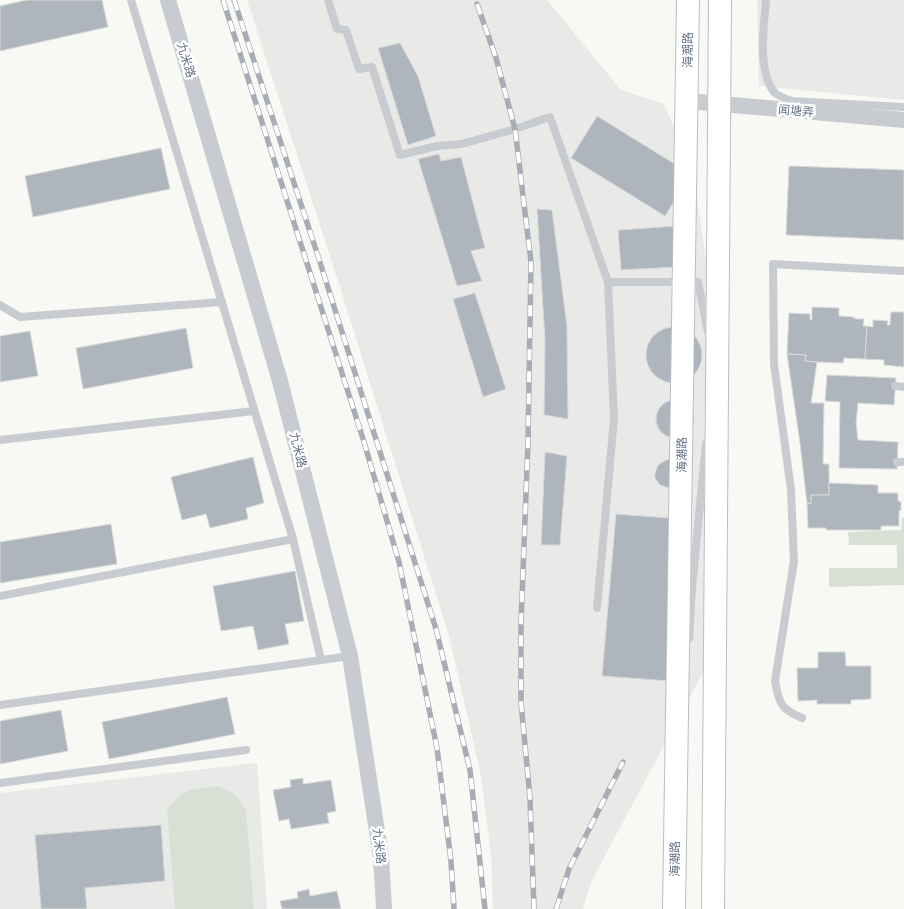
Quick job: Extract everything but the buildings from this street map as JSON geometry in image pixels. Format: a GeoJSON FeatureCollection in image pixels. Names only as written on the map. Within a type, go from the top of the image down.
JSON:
{"type":"FeatureCollection","features":[{"type":"Feature","properties":{"kind":"street","name":"九米路"},"geometry":{"type":"LineString","coordinates":[[168,0],[280,381],[350,656],[381,857],[384,909]]}},
{"type":"Feature","properties":{"kind":"street","name":"海潮路"},"geometry":{"type":"LineString","coordinates":[[674,909],[688,0]]}},
{"type":"Feature","properties":{"kind":"street"},"geometry":{"type":"LineString","coordinates":[[713,909],[720,0]]}},
{"type":"Feature","properties":{"kind":"street","name":"闻塘弄"},"geometry":{"type":"LineString","coordinates":[[687,101],[904,120]]}},
{"type":"Feature","properties":{"kind":"lane"},"geometry":{"type":"LineString","coordinates":[[131,0],[293,538],[320,660]]}},
{"type":"Feature","properties":{"kind":"lane"},"geometry":{"type":"LineString","coordinates":[[328,0],[337,28],[346,30],[359,69],[372,67],[400,155],[437,146],[462,144],[550,117],[608,282],[614,419],[598,608]]}},
{"type":"Feature","properties":{"kind":"lane"},"geometry":{"type":"LineString","coordinates":[[766,0],[762,54],[769,80],[775,93],[791,101],[904,107]]}},
{"type":"Feature","properties":{"kind":"lane"},"geometry":{"type":"LineString","coordinates":[[802,718],[788,712],[778,699],[774,681],[794,561],[791,490],[774,364],[773,264],[904,271]]}},
{"type":"Feature","properties":{"kind":"lane"},"geometry":{"type":"LineString","coordinates":[[608,282],[698,282],[713,357],[708,413]]}},
{"type":"Feature","properties":{"kind":"lane"},"geometry":{"type":"LineString","coordinates":[[0,305],[20,317],[222,302]]}},
{"type":"Feature","properties":{"kind":"lane"},"geometry":{"type":"LineString","coordinates":[[895,386],[904,387]]}},
{"type":"Feature","properties":{"kind":"lane"},"geometry":{"type":"LineString","coordinates":[[0,440],[254,411]]}},
{"type":"Feature","properties":{"kind":"lane"},"geometry":{"type":"LineString","coordinates":[[688,650],[707,432]]}},
{"type":"Feature","properties":{"kind":"lane"},"geometry":{"type":"LineString","coordinates":[[0,596],[293,538]]}},
{"type":"Feature","properties":{"kind":"lane"},"geometry":{"type":"LineString","coordinates":[[0,705],[350,656]]}},
{"type":"Feature","properties":{"kind":"lane"},"geometry":{"type":"LineString","coordinates":[[0,782],[246,750]]}},
{"type":"Feature","properties":{"kind":"shaded area"},"geometry":{"type":"Polygon","coordinates":[[[247,0],[547,0],[621,90],[664,104],[693,171],[723,373],[719,643],[592,880],[583,909],[493,909],[491,853],[480,771],[449,636],[338,281],[247,0]]]}},
{"type":"Feature","properties":{"kind":"shaded area"},"geometry":{"type":"Polygon","coordinates":[[[757,0],[904,0],[904,100],[759,86],[757,0]]]}},
{"type":"Feature","properties":{"kind":"shaded area"},"geometry":{"type":"Polygon","coordinates":[[[902,518],[904,518],[904,585],[829,587],[829,568],[897,568],[897,545],[849,545],[848,532],[901,530],[902,518]]]}},
{"type":"Feature","properties":{"kind":"shaded area"},"geometry":{"type":"Polygon","coordinates":[[[257,763],[267,909],[0,909],[0,793],[257,763]]]}},
{"type":"Feature","properties":{"kind":"shaded area"},"geometry":{"type":"Polygon","coordinates":[[[217,786],[234,795],[241,801],[246,810],[254,909],[175,909],[167,810],[178,797],[189,791],[217,786]]]}},
{"type":"Feature","properties":{"kind":"railway"},"geometry":{"type":"LineString","coordinates":[[223,0],[364,442],[399,562],[437,748],[451,861],[454,909]]}},
{"type":"Feature","properties":{"kind":"railway"},"geometry":{"type":"LineString","coordinates":[[234,0],[318,256],[436,629],[470,770],[485,909]]}},
{"type":"Feature","properties":{"kind":"railway"},"geometry":{"type":"LineString","coordinates":[[477,4],[496,58],[515,129],[531,262],[528,442],[521,623],[521,702],[530,798],[534,909]]}},
{"type":"Feature","properties":{"kind":"railway"},"geometry":{"type":"LineString","coordinates":[[556,909],[569,869],[623,762]]}}]}
